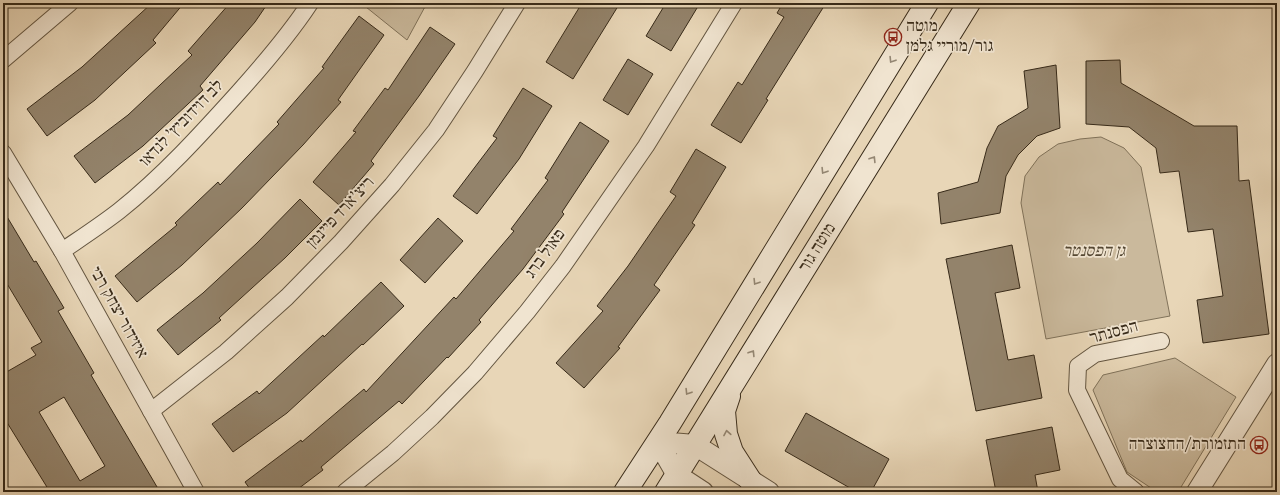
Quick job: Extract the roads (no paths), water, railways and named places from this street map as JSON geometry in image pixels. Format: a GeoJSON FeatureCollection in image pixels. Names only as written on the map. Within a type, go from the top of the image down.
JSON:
{"type":"FeatureCollection","features":[{"type":"Feature","properties":{"kind":"main road","name":"מוטה גור"},"geometry":{"type":"LineString","coordinates":[[625,492],[658,442],[927,3]]}},
{"type":"Feature","properties":{"kind":"main road","name":"מוטה גור"},"geometry":{"type":"LineString","coordinates":[[671,484],[969,3]]}},
{"type":"Feature","properties":{"kind":"main road"},"geometry":{"type":"LineString","coordinates":[[734,382],[724,411],[726,434],[732,452],[750,480]]}},
{"type":"Feature","properties":{"kind":"street"},"geometry":{"type":"LineString","coordinates":[[3,60],[70,3]]}},
{"type":"Feature","properties":{"kind":"street","name":"לב דוידוביץ' לנדאו"},"geometry":{"type":"LineString","coordinates":[[62,251],[118,211],[148,186],[186,149],[276,50],[310,3]]}},
{"type":"Feature","properties":{"kind":"street","name":"ריצ'ארד פיינמן"},"geometry":{"type":"LineString","coordinates":[[151,411],[226,352],[287,297],[386,191],[436,130],[517,3]]}},
{"type":"Feature","properties":{"kind":"street","name":"פאול ברג"},"geometry":{"type":"LineString","coordinates":[[345,492],[393,453],[432,417],[474,374],[527,312],[563,266],[646,146],[734,3]]}},
{"type":"Feature","properties":{"kind":"street","name":"איזידור יצחק רבי"},"geometry":{"type":"LineString","coordinates":[[3,154],[62,251],[196,492]]}},
{"type":"Feature","properties":{"kind":"street","name":"הפסנתר"},"geometry":{"type":"LineString","coordinates":[[1136,492],[1120,479],[1078,390],[1078,366],[1095,354],[1161,341]]}},
{"type":"Feature","properties":{"kind":"street"},"geometry":{"type":"LineString","coordinates":[[1198,492],[1277,364]]}},
{"type":"Feature","properties":{"kind":"street"},"geometry":{"type":"LineString","coordinates":[[703,492],[671,484],[658,442],[695,445],[769,492]]}},
{"type":"Feature","properties":{"kind":"place","name":"מוטה גור/מוריי גלמן"},"geometry":{"type":"Point","coordinates":[893,37]}},
{"type":"Feature","properties":{"kind":"place","name":"התזמורת/החצוצרה"},"geometry":{"type":"Point","coordinates":[1259,445]}},
{"type":"Feature","properties":{"kind":"park label","name":"גן הפסנטר"},"geometry":{"type":"Point","coordinates":[1094,252]}}]}
